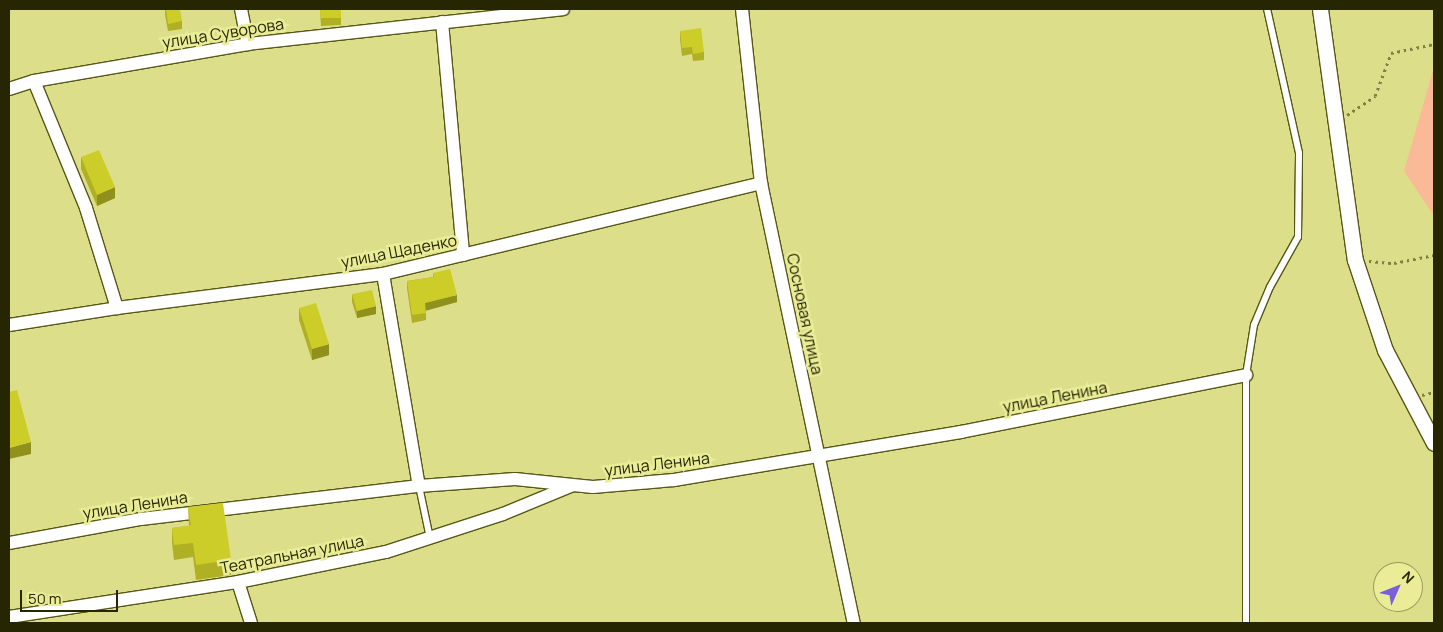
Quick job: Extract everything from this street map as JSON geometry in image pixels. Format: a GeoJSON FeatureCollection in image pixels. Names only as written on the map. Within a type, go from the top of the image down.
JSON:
{"type":"FeatureCollection","features":[{"type":"Feature","properties":{"kind":"street"},"geometry":{"type":"LineString","coordinates":[[241,9],[248,44]]}},
{"type":"Feature","properties":{"kind":"street","name":"улица Суворова"},"geometry":{"type":"LineString","coordinates":[[9,89],[34,81],[248,44],[521,11],[563,9]]}},
{"type":"Feature","properties":{"kind":"street","name":"Сосновая улица"},"geometry":{"type":"LineString","coordinates":[[742,9],[761,184],[854,623]]}},
{"type":"Feature","properties":{"kind":"street"},"geometry":{"type":"LineString","coordinates":[[1320,9],[1334,124],[1356,260],[1384,350],[1434,444]]}},
{"type":"Feature","properties":{"kind":"street"},"geometry":{"type":"LineString","coordinates":[[442,22],[463,255]]}},
{"type":"Feature","properties":{"kind":"street"},"geometry":{"type":"LineString","coordinates":[[34,81],[86,208],[117,308]]}},
{"type":"Feature","properties":{"kind":"street","name":"улица Щаденко"},"geometry":{"type":"LineString","coordinates":[[9,325],[117,308],[383,274],[761,184]]}},
{"type":"Feature","properties":{"kind":"street"},"geometry":{"type":"LineString","coordinates":[[383,274],[419,486]]}},
{"type":"Feature","properties":{"kind":"street","name":"улица Ленина"},"geometry":{"type":"LineString","coordinates":[[9,543],[141,519],[419,486],[515,479],[554,482],[571,486],[622,486],[961,432],[1246,375]]}},
{"type":"Feature","properties":{"kind":"street","name":"Театральная улица"},"geometry":{"type":"LineString","coordinates":[[9,617],[238,582],[386,552],[503,514],[571,486]]}},
{"type":"Feature","properties":{"kind":"street"},"geometry":{"type":"LineString","coordinates":[[238,582],[250,623]]}},
{"type":"Feature","properties":{"kind":"lane"},"geometry":{"type":"LineString","coordinates":[[1246,623],[1246,375],[1254,325],[1270,287],[1298,237],[1299,153],[1267,9]]}},
{"type":"Feature","properties":{"kind":"lane"},"geometry":{"type":"LineString","coordinates":[[419,486],[430,538]]}},
{"type":"Feature","properties":{"kind":"path"},"geometry":{"type":"LineString","coordinates":[[1334,124],[1374,96],[1391,53],[1434,44]]}},
{"type":"Feature","properties":{"kind":"path"},"geometry":{"type":"LineString","coordinates":[[1356,260],[1394,263],[1434,254]]}},
{"type":"Feature","properties":{"kind":"shaded area"},"geometry":{"type":"Polygon","coordinates":[[[1434,67],[1434,216],[1404,171],[1434,67]]]}},
{"type":"Feature","properties":{"kind":"building"},"geometry":{"type":"Polygon","coordinates":[[[166,9],[180,9],[182,21],[168,24],[166,9]]]}},
{"type":"Feature","properties":{"kind":"building"},"geometry":{"type":"Polygon","coordinates":[[[320,9],[341,9],[341,18],[321,18],[320,9]]]}},
{"type":"Feature","properties":{"kind":"building"},"geometry":{"type":"Polygon","coordinates":[[[701,28],[704,52],[693,54],[692,47],[682,48],[680,31],[701,28]]]}},
{"type":"Feature","properties":{"kind":"building"},"geometry":{"type":"Polygon","coordinates":[[[99,150],[115,187],[97,195],[81,157],[99,150]]]}},
{"type":"Feature","properties":{"kind":"building"},"geometry":{"type":"Polygon","coordinates":[[[450,269],[457,295],[425,303],[426,313],[412,315],[407,281],[434,277],[433,273],[450,269]]]}},
{"type":"Feature","properties":{"kind":"building"},"geometry":{"type":"Polygon","coordinates":[[[372,290],[376,306],[357,311],[352,294],[372,290]]]}},
{"type":"Feature","properties":{"kind":"building"},"geometry":{"type":"Polygon","coordinates":[[[316,303],[329,344],[312,349],[299,308],[316,303]]]}},
{"type":"Feature","properties":{"kind":"building"},"geometry":{"type":"Polygon","coordinates":[[[17,390],[31,442],[9,448],[9,392],[17,390]]]}},
{"type":"Feature","properties":{"kind":"building"},"geometry":{"type":"Polygon","coordinates":[[[223,503],[231,560],[196,565],[193,543],[174,545],[172,528],[191,525],[188,507],[223,503]]]}}]}
